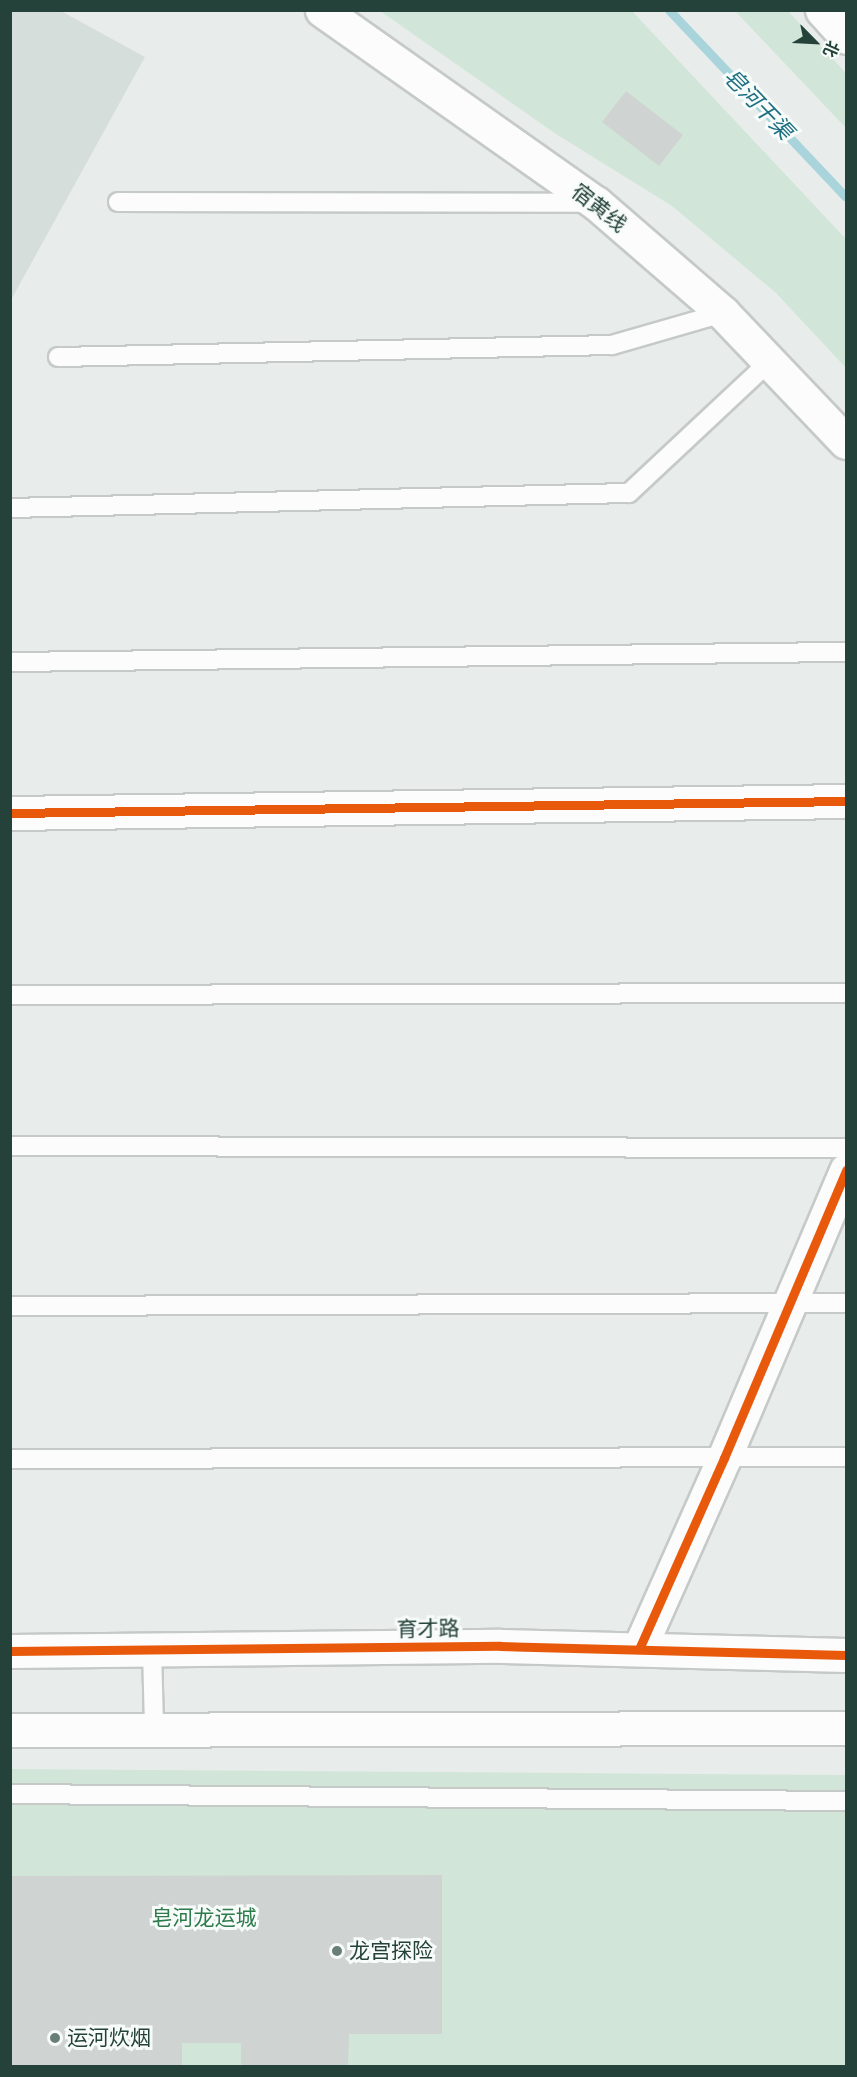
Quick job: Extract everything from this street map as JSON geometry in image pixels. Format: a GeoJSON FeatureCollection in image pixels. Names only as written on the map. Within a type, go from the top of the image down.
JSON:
{"type":"FeatureCollection","features":[{"type":"Feature","properties":{"kind":"street","name":"宿黄线"},"geometry":{"type":"LineString","coordinates":[[321,10],[596,203],[723,313],[768,363],[846,442]]}},
{"type":"Feature","properties":{"kind":"street"},"geometry":{"type":"LineString","coordinates":[[822,10],[846,37]]}},
{"type":"Feature","properties":{"kind":"street"},"geometry":{"type":"LineString","coordinates":[[10,813],[846,801]]}},
{"type":"Feature","properties":{"kind":"street"},"geometry":{"type":"LineString","coordinates":[[639,1649],[724,1458],[846,1170]]}},
{"type":"Feature","properties":{"kind":"street","name":"育才路"},"geometry":{"type":"LineString","coordinates":[[10,1651],[500,1646],[846,1655]]}},
{"type":"Feature","properties":{"kind":"street"},"geometry":{"type":"LineString","coordinates":[[10,1730],[846,1728]]}},
{"type":"Feature","properties":{"kind":"lane"},"geometry":{"type":"LineString","coordinates":[[118,202],[596,203]]}},
{"type":"Feature","properties":{"kind":"lane"},"geometry":{"type":"LineString","coordinates":[[58,357],[612,345],[723,313]]}},
{"type":"Feature","properties":{"kind":"lane"},"geometry":{"type":"LineString","coordinates":[[10,508],[629,493],[768,363]]}},
{"type":"Feature","properties":{"kind":"lane"},"geometry":{"type":"LineString","coordinates":[[10,662],[846,652]]}},
{"type":"Feature","properties":{"kind":"lane"},"geometry":{"type":"LineString","coordinates":[[10,995],[846,993]]}},
{"type":"Feature","properties":{"kind":"lane"},"geometry":{"type":"LineString","coordinates":[[10,1146],[846,1148]]}},
{"type":"Feature","properties":{"kind":"lane"},"geometry":{"type":"LineString","coordinates":[[10,1306],[846,1303]]}},
{"type":"Feature","properties":{"kind":"lane"},"geometry":{"type":"LineString","coordinates":[[10,1459],[846,1457]]}},
{"type":"Feature","properties":{"kind":"lane"},"geometry":{"type":"LineString","coordinates":[[152,1650],[154,1730]]}},
{"type":"Feature","properties":{"kind":"lane"},"geometry":{"type":"LineString","coordinates":[[10,1794],[846,1801]]}},
{"type":"Feature","properties":{"kind":"shaded area"},"geometry":{"type":"Polygon","coordinates":[[[11,10],[61,11],[145,57],[11,300],[11,10]]]}},
{"type":"Feature","properties":{"kind":"green space"},"geometry":{"type":"Polygon","coordinates":[[[380,11],[632,11],[846,239],[846,368],[776,293],[672,206],[556,134],[380,11]]]}},
{"type":"Feature","properties":{"kind":"green space"},"geometry":{"type":"Polygon","coordinates":[[[735,11],[788,11],[846,73],[846,128],[735,11]]]}},
{"type":"Feature","properties":{"kind":"green space","name":"皂河龙运城"},"geometry":{"type":"Polygon","coordinates":[[[10,1769],[846,1775],[846,2066],[11,2066],[10,1769]]]}},
{"type":"Feature","properties":{"kind":"building"},"geometry":{"type":"Polygon","coordinates":[[[626,91],[683,135],[659,166],[602,122],[626,91]]]}},
{"type":"Feature","properties":{"kind":"building"},"geometry":{"type":"Polygon","coordinates":[[[442,1875],[442,2034],[349,2034],[348,2066],[241,2066],[241,2043],[182,2043],[182,2066],[10,2066],[10,1876],[442,1875]]]}},
{"type":"Feature","properties":{"kind":"waterway","name":"皂河干渠"},"geometry":{"type":"LineString","coordinates":[[669,10],[846,197]]}},
{"type":"Feature","properties":{"kind":"cycle path"},"geometry":{"type":"LineString","coordinates":[[10,813],[846,801]]}},
{"type":"Feature","properties":{"kind":"cycle path"},"geometry":{"type":"LineString","coordinates":[[639,1649],[724,1458],[846,1170]]}},
{"type":"Feature","properties":{"kind":"cycle path"},"geometry":{"type":"LineString","coordinates":[[10,1651],[500,1646],[846,1655]]}},
{"type":"Feature","properties":{"kind":"place","name":"龙宫探险"},"geometry":{"type":"Point","coordinates":[337,1951]}},
{"type":"Feature","properties":{"kind":"place","name":"运河炊烟"},"geometry":{"type":"Point","coordinates":[55,2038]}}]}
